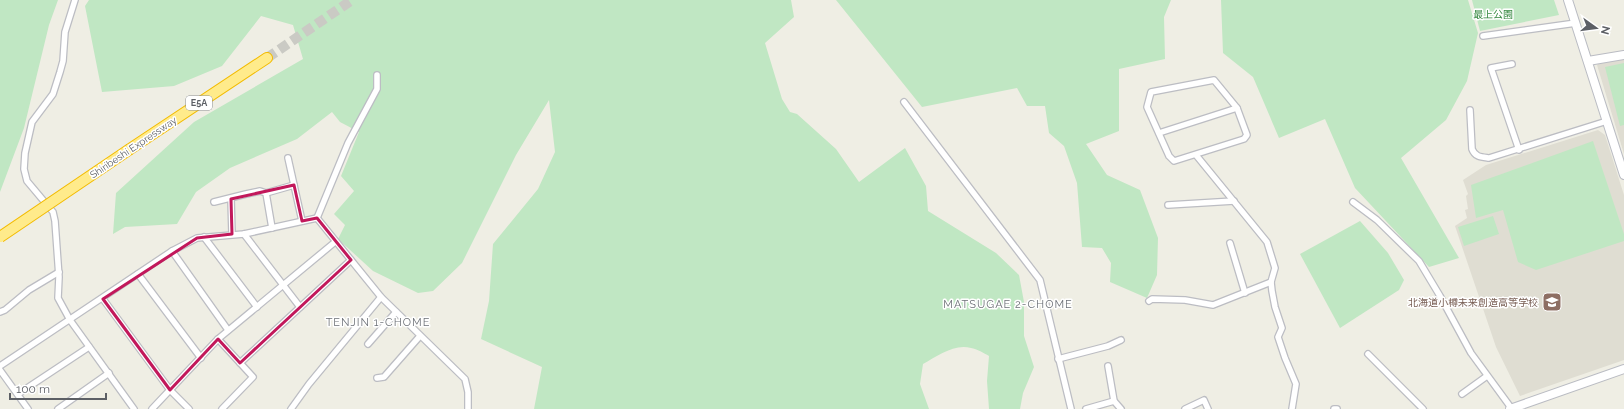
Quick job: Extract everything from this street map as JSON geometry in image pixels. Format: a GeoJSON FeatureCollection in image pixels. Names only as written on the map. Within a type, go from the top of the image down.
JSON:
{"type":"FeatureCollection","features":[{"type":"Feature","properties":{"kind":"highway","name":"Shiribeshi Expressway"},"geometry":{"type":"LineString","coordinates":[[0,232],[265,55]]}},
{"type":"Feature","properties":{"kind":"highway","name":"Shiribeshi Expressway"},"geometry":{"type":"LineString","coordinates":[[0,237],[129,147]]}},
{"type":"Feature","properties":{"kind":"street"},"geometry":{"type":"LineString","coordinates":[[75,0],[65,32],[63,61],[60,72],[53,94],[32,122],[25,153],[24,169],[26,181],[53,212],[59,272],[58,298],[70,320],[134,409]]}},
{"type":"Feature","properties":{"kind":"street"},"geometry":{"type":"LineString","coordinates":[[1568,0],[1624,175]]}},
{"type":"Feature","properties":{"kind":"street"},"geometry":{"type":"LineString","coordinates":[[1483,36],[1576,23]]}},
{"type":"Feature","properties":{"kind":"street"},"geometry":{"type":"LineString","coordinates":[[1588,60],[1624,55]]}},
{"type":"Feature","properties":{"kind":"street"},"geometry":{"type":"LineString","coordinates":[[1512,64],[1491,68],[1519,150]]}},
{"type":"Feature","properties":{"kind":"street"},"geometry":{"type":"LineString","coordinates":[[317,218],[348,143],[377,89],[377,75]]}},
{"type":"Feature","properties":{"kind":"street"},"geometry":{"type":"LineString","coordinates":[[1214,80],[1237,108],[1247,135],[1244,138],[1174,161],[1169,156],[1147,107],[1152,92],[1214,80]]}},
{"type":"Feature","properties":{"kind":"street"},"geometry":{"type":"LineString","coordinates":[[904,102],[1040,280],[1071,409]]}},
{"type":"Feature","properties":{"kind":"street"},"geometry":{"type":"LineString","coordinates":[[1159,133],[1237,108]]}},
{"type":"Feature","properties":{"kind":"street"},"geometry":{"type":"LineString","coordinates":[[1470,110],[1471,143],[1474,154],[1480,157],[1489,158],[1519,150],[1607,121]]}},
{"type":"Feature","properties":{"kind":"street"},"geometry":{"type":"LineString","coordinates":[[1196,155],[1267,242],[1274,268],[1271,282],[1275,307],[1282,328],[1278,337],[1296,384],[1292,409]]}},
{"type":"Feature","properties":{"kind":"street"},"geometry":{"type":"LineString","coordinates":[[288,158],[302,221]]}},
{"type":"Feature","properties":{"kind":"street"},"geometry":{"type":"LineString","coordinates":[[214,202],[231,199],[253,192],[260,191],[266,193],[294,185]]}},
{"type":"Feature","properties":{"kind":"street"},"geometry":{"type":"LineString","coordinates":[[266,193],[272,228]]}},
{"type":"Feature","properties":{"kind":"street"},"geometry":{"type":"LineString","coordinates":[[231,199],[232,234]]}},
{"type":"Feature","properties":{"kind":"street"},"geometry":{"type":"LineString","coordinates":[[1168,205],[1234,201]]}},
{"type":"Feature","properties":{"kind":"street"},"geometry":{"type":"LineString","coordinates":[[1353,202],[1377,220],[1418,261],[1440,296],[1471,353],[1512,409],[1624,369]]}},
{"type":"Feature","properties":{"kind":"street"},"geometry":{"type":"LineString","coordinates":[[0,366],[172,251],[197,238],[204,236],[244,234],[317,218]]}},
{"type":"Feature","properties":{"kind":"street"},"geometry":{"type":"LineString","coordinates":[[317,218],[381,297],[465,379],[468,392],[468,409]]}},
{"type":"Feature","properties":{"kind":"street"},"geometry":{"type":"LineString","coordinates":[[244,234],[300,307]]}},
{"type":"Feature","properties":{"kind":"street"},"geometry":{"type":"LineString","coordinates":[[204,236],[256,307]]}},
{"type":"Feature","properties":{"kind":"street"},"geometry":{"type":"LineString","coordinates":[[152,409],[218,339],[335,242]]}},
{"type":"Feature","properties":{"kind":"street"},"geometry":{"type":"LineString","coordinates":[[1230,243],[1245,293]]}},
{"type":"Feature","properties":{"kind":"street"},"geometry":{"type":"LineString","coordinates":[[172,251],[228,330]]}},
{"type":"Feature","properties":{"kind":"street"},"geometry":{"type":"LineString","coordinates":[[240,363],[351,260]]}},
{"type":"Feature","properties":{"kind":"street"},"geometry":{"type":"LineString","coordinates":[[0,312],[6,310],[29,290],[59,272]]}},
{"type":"Feature","properties":{"kind":"street"},"geometry":{"type":"LineString","coordinates":[[138,274],[201,358]]}},
{"type":"Feature","properties":{"kind":"street"},"geometry":{"type":"LineString","coordinates":[[1149,301],[1152,299],[1185,300],[1213,305],[1271,282]]}},
{"type":"Feature","properties":{"kind":"street"},"geometry":{"type":"LineString","coordinates":[[291,409],[309,384],[381,297]]}},
{"type":"Feature","properties":{"kind":"street"},"geometry":{"type":"LineString","coordinates":[[102,299],[170,390],[189,409]]}},
{"type":"Feature","properties":{"kind":"street"},"geometry":{"type":"LineString","coordinates":[[368,344],[396,312]]}},
{"type":"Feature","properties":{"kind":"street"},"geometry":{"type":"LineString","coordinates":[[377,378],[384,377],[420,336]]}},
{"type":"Feature","properties":{"kind":"street"},"geometry":{"type":"LineString","coordinates":[[218,339],[253,377],[222,409]]}},
{"type":"Feature","properties":{"kind":"street"},"geometry":{"type":"LineString","coordinates":[[1058,358],[1108,346],[1121,340]]}},
{"type":"Feature","properties":{"kind":"street"},"geometry":{"type":"LineString","coordinates":[[18,394],[89,347]]}},
{"type":"Feature","properties":{"kind":"street"},"geometry":{"type":"LineString","coordinates":[[1368,354],[1423,409]]}},
{"type":"Feature","properties":{"kind":"street"},"geometry":{"type":"LineString","coordinates":[[1108,366],[1114,401],[1121,409]]}},
{"type":"Feature","properties":{"kind":"street"},"geometry":{"type":"LineString","coordinates":[[0,370],[28,409]]}},
{"type":"Feature","properties":{"kind":"street"},"geometry":{"type":"LineString","coordinates":[[58,409],[109,373]]}},
{"type":"Feature","properties":{"kind":"street"},"geometry":{"type":"LineString","coordinates":[[1462,394],[1487,376]]}},
{"type":"Feature","properties":{"kind":"street"},"geometry":{"type":"LineString","coordinates":[[1185,409],[1204,400],[1208,409]]}},
{"type":"Feature","properties":{"kind":"street"},"geometry":{"type":"LineString","coordinates":[[1086,409],[1114,401]]}},
{"type":"Feature","properties":{"kind":"highlighted area"},"geometry":{"type":"Polygon","coordinates":[[[294,185],[302,221],[317,218],[351,260],[240,363],[218,339],[170,390],[103,299],[197,238],[232,234],[231,199],[294,185]]]}},
{"type":"Feature","properties":{"kind":"shaded area"},"geometry":{"type":"Polygon","coordinates":[[[1624,58],[1624,154],[1597,65],[1601,62],[1624,58]]]}},
{"type":"Feature","properties":{"kind":"shaded area","name":"北海道小樽未来創造高等学校"},"geometry":{"type":"Polygon","coordinates":[[[1598,130],[1605,135],[1624,195],[1624,360],[1520,396],[1496,347],[1455,226],[1467,218],[1465,210],[1468,209],[1466,196],[1468,194],[1463,180],[1486,165],[1598,130]]]}},
{"type":"Feature","properties":{"kind":"green space"},"geometry":{"type":"Polygon","coordinates":[[[0,0],[58,0],[49,25],[24,128],[0,192],[0,0]]]}},
{"type":"Feature","properties":{"kind":"green space"},"geometry":{"type":"Polygon","coordinates":[[[89,0],[791,0],[794,17],[765,43],[782,99],[790,112],[797,114],[836,149],[859,182],[905,148],[926,186],[928,211],[996,253],[1019,275],[1024,302],[1024,336],[1034,367],[1023,393],[1020,409],[989,409],[987,381],[989,356],[976,349],[959,347],[946,351],[923,364],[920,384],[929,409],[534,409],[542,367],[481,339],[489,301],[493,244],[538,189],[555,152],[549,100],[516,155],[462,263],[433,291],[418,293],[373,271],[338,239],[345,225],[334,214],[354,191],[341,176],[359,132],[340,122],[332,112],[297,139],[230,168],[196,192],[177,224],[125,227],[113,234],[116,193],[194,122],[303,59],[293,25],[261,16],[222,66],[174,86],[102,92],[85,6],[89,0]]]}},
{"type":"Feature","properties":{"kind":"green space"},"geometry":{"type":"Polygon","coordinates":[[[836,0],[1171,0],[1164,17],[1165,59],[1119,69],[1119,131],[1086,144],[1107,175],[1140,190],[1158,238],[1157,275],[1147,298],[1110,282],[1111,263],[1102,248],[1082,247],[1077,183],[1064,146],[1049,133],[1045,106],[1027,106],[1017,88],[922,107],[836,0]]]}},
{"type":"Feature","properties":{"kind":"green space"},"geometry":{"type":"Polygon","coordinates":[[[1221,0],[1468,0],[1478,33],[1467,81],[1446,120],[1401,158],[1459,258],[1429,267],[1355,188],[1325,119],[1279,138],[1253,77],[1223,53],[1221,0]]]}},
{"type":"Feature","properties":{"kind":"green space","name":"最上公園"},"geometry":{"type":"Polygon","coordinates":[[[1472,0],[1554,0],[1559,15],[1480,31],[1472,0]]]}},
{"type":"Feature","properties":{"kind":"green space"},"geometry":{"type":"Polygon","coordinates":[[[1624,63],[1624,125],[1620,126],[1605,67],[1624,63]]]}},
{"type":"Feature","properties":{"kind":"green space"},"geometry":{"type":"Polygon","coordinates":[[[1593,141],[1624,234],[1624,241],[1536,270],[1518,262],[1503,210],[1476,218],[1471,185],[1593,141]]]}},
{"type":"Feature","properties":{"kind":"green space"},"geometry":{"type":"Polygon","coordinates":[[[1493,216],[1499,234],[1464,246],[1458,227],[1493,216]]]}},
{"type":"Feature","properties":{"kind":"green space"},"geometry":{"type":"Polygon","coordinates":[[[1360,221],[1388,253],[1404,280],[1399,290],[1340,328],[1300,254],[1360,221]]]}},
{"type":"Feature","properties":{"kind":"tunnel"},"geometry":{"type":"LineString","coordinates":[[267,58],[352,0]]}},
{"type":"Feature","properties":{"kind":"place","name":"北海道小樽未来創造高等学校"},"geometry":{"type":"Point","coordinates":[1552,302]}},
{"type":"Feature","properties":{"kind":"district","name":"MATSUGAE 2-CHOME"},"geometry":{"type":"Point","coordinates":[1008,304]}},
{"type":"Feature","properties":{"kind":"district","name":"TENJIN 1-CHOME"},"geometry":{"type":"Point","coordinates":[378,322]}}]}
